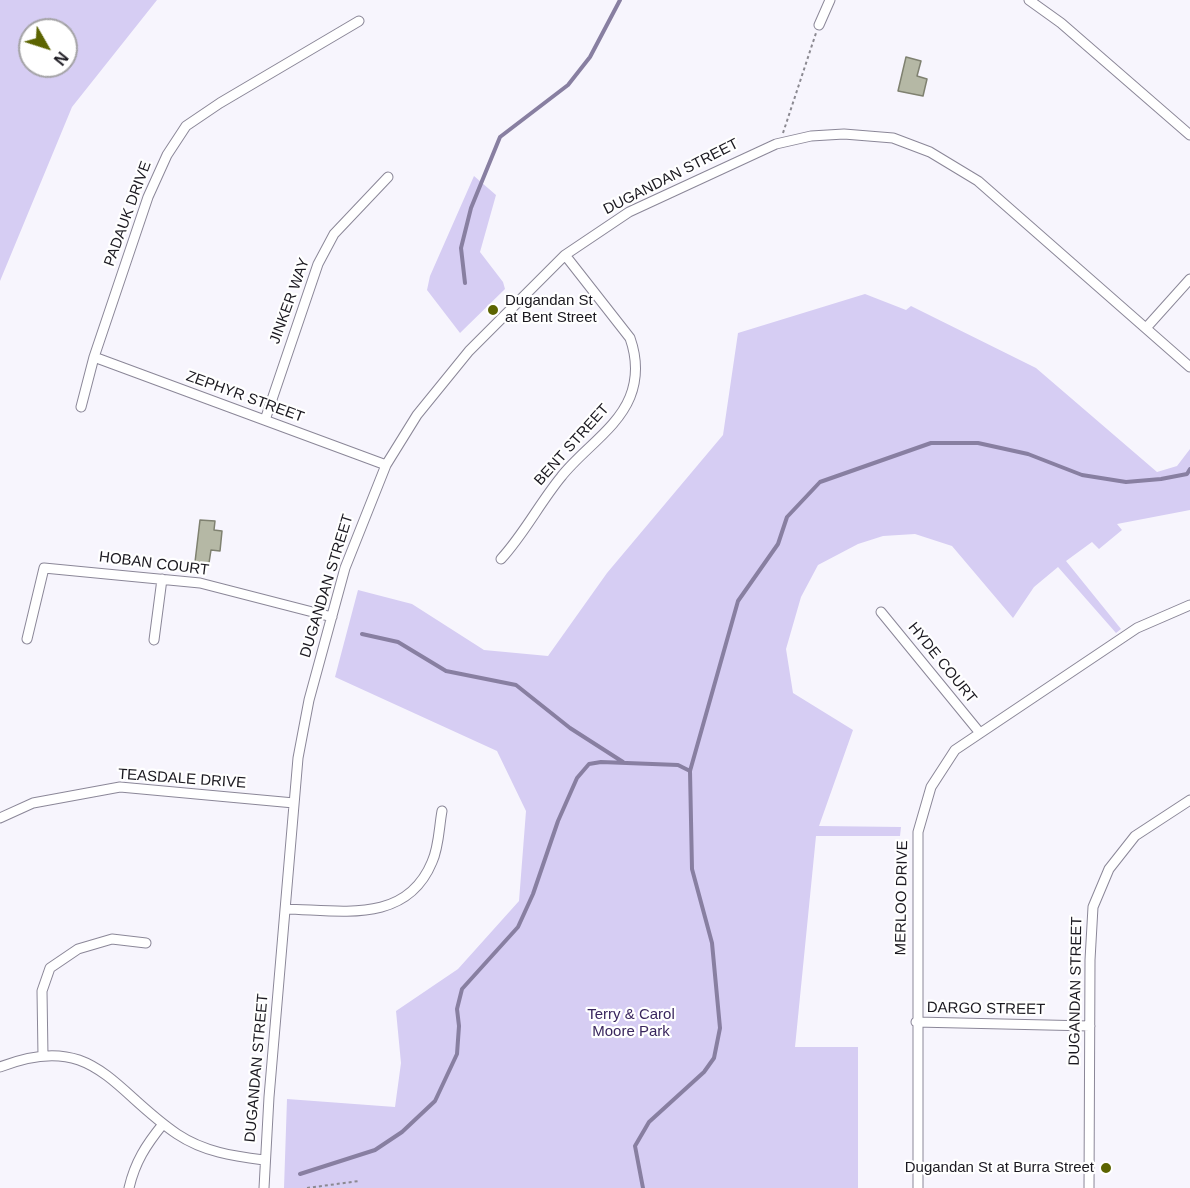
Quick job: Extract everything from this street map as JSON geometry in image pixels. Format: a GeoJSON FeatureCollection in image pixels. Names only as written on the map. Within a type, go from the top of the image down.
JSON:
{"type":"FeatureCollection","features":[{"type":"Feature","properties":{"kind":"street"},"geometry":{"type":"LineString","coordinates":[[819,25],[830,0]]}},
{"type":"Feature","properties":{"kind":"street"},"geometry":{"type":"LineString","coordinates":[[1029,0],[1061,23],[1190,135]]}},
{"type":"Feature","properties":{"kind":"street","name":"PADAUK DRIVE"},"geometry":{"type":"LineString","coordinates":[[81,407],[94,357],[148,197],[167,155],[186,126],[220,103],[358,21]]}},
{"type":"Feature","properties":{"kind":"street","name":"DUGANDAN STREET"},"geometry":{"type":"LineString","coordinates":[[264,1188],[264,1160],[302,732],[332,616],[360,526],[386,465],[417,415],[450,372],[565,255],[629,212],[743,157],[780,143],[811,136],[878,136],[911,143],[978,181],[1190,367]]}},
{"type":"Feature","properties":{"kind":"street","name":"JINKER WAY"},"geometry":{"type":"LineString","coordinates":[[265,420],[318,264],[334,234],[388,177]]}},
{"type":"Feature","properties":{"kind":"street","name":"BENT STREET"},"geometry":{"type":"LineString","coordinates":[[501,560],[519,540],[561,477],[622,412],[635,381],[634,351],[630,338],[565,255]]}},
{"type":"Feature","properties":{"kind":"street"},"geometry":{"type":"LineString","coordinates":[[1146,328],[1190,279]]}},
{"type":"Feature","properties":{"kind":"street","name":"ZEPHYR STREET"},"geometry":{"type":"LineString","coordinates":[[94,357],[386,465]]}},
{"type":"Feature","properties":{"kind":"street","name":"HOBAN COURT"},"geometry":{"type":"LineString","coordinates":[[27,639],[44,568],[200,583],[332,616]]}},
{"type":"Feature","properties":{"kind":"street"},"geometry":{"type":"LineString","coordinates":[[154,640],[162,579]]}},
{"type":"Feature","properties":{"kind":"street","name":"MERLOO DRIVE"},"geometry":{"type":"LineString","coordinates":[[918,1188],[916,1022],[918,832],[931,786],[955,750],[1137,628],[1190,605]]}},
{"type":"Feature","properties":{"kind":"street","name":"HYDE COURT"},"geometry":{"type":"LineString","coordinates":[[881,612],[980,733]]}},
{"type":"Feature","properties":{"kind":"street","name":"TEASDALE DRIVE"},"geometry":{"type":"LineString","coordinates":[[0,818],[33,803],[120,788],[294,803]]}},
{"type":"Feature","properties":{"kind":"street","name":"DUGANDAN STREET"},"geometry":{"type":"LineString","coordinates":[[1089,1188],[1090,960],[1093,907],[1109,869],[1135,836],[1190,800]]}},
{"type":"Feature","properties":{"kind":"street"},"geometry":{"type":"LineString","coordinates":[[285,909],[370,910],[397,904],[420,884],[433,861],[442,811]]}},
{"type":"Feature","properties":{"kind":"street"},"geometry":{"type":"LineString","coordinates":[[43,1056],[42,991],[50,968],[78,949],[112,939],[146,943]]}},
{"type":"Feature","properties":{"kind":"street","name":"DARGO STREET"},"geometry":{"type":"LineString","coordinates":[[916,1022],[1090,1026]]}},
{"type":"Feature","properties":{"kind":"street"},"geometry":{"type":"LineString","coordinates":[[0,1067],[26,1056],[67,1056],[95,1066],[117,1082],[163,1124],[208,1150],[264,1160]]}},
{"type":"Feature","properties":{"kind":"street"},"geometry":{"type":"LineString","coordinates":[[129,1188],[135,1164],[144,1148],[163,1124]]}},
{"type":"Feature","properties":{"kind":"path"},"geometry":{"type":"LineString","coordinates":[[780,143],[819,25]]}},
{"type":"Feature","properties":{"kind":"path"},"geometry":{"type":"LineString","coordinates":[[307,1188],[359,1181]]}},
{"type":"Feature","properties":{"kind":"green space"},"geometry":{"type":"Polygon","coordinates":[[[0,0],[157,0],[72,107],[0,281],[0,0]]]}},
{"type":"Feature","properties":{"kind":"green space"},"geometry":{"type":"Polygon","coordinates":[[[474,176],[496,195],[480,252],[503,282],[505,289],[460,333],[427,290],[430,276],[474,176]]]}},
{"type":"Feature","properties":{"kind":"green space","name":"Terry & Carol Moore Park"},"geometry":{"type":"Polygon","coordinates":[[[865,294],[906,310],[911,306],[1036,368],[1157,472],[1177,466],[1190,449],[1190,510],[1117,524],[1122,530],[1099,549],[1092,542],[1066,561],[1121,629],[1116,633],[1058,567],[1034,587],[1013,618],[952,546],[915,534],[883,536],[858,544],[818,565],[801,597],[786,649],[793,693],[853,730],[819,826],[901,827],[900,836],[816,836],[795,1047],[858,1047],[858,1188],[284,1188],[287,1099],[395,1107],[401,1063],[396,1011],[458,969],[519,901],[526,811],[497,751],[335,677],[358,590],[412,604],[484,650],[548,656],[607,573],[723,435],[738,333],[865,294]]]}},
{"type":"Feature","properties":{"kind":"building"},"geometry":{"type":"Polygon","coordinates":[[[906,57],[921,61],[917,76],[927,79],[923,96],[898,91],[906,57]]]}},
{"type":"Feature","properties":{"kind":"building"},"geometry":{"type":"Polygon","coordinates":[[[200,520],[215,521],[214,530],[222,531],[220,551],[211,550],[209,563],[195,562],[200,520]]]}},
{"type":"Feature","properties":{"kind":"waterway"},"geometry":{"type":"LineString","coordinates":[[465,283],[461,248],[471,208],[500,137],[568,85],[590,57],[620,0]]}},
{"type":"Feature","properties":{"kind":"waterway"},"geometry":{"type":"LineString","coordinates":[[643,1188],[635,1146],[649,1122],[704,1072],[714,1058],[720,1028],[712,943],[692,869],[690,771],[738,601],[778,544],[787,517],[820,482],[931,443],[978,443],[1028,454],[1082,475],[1126,482],[1187,474],[1190,469]]}},
{"type":"Feature","properties":{"kind":"waterway"},"geometry":{"type":"LineString","coordinates":[[362,634],[398,642],[446,671],[516,685],[570,728],[623,762]]}},
{"type":"Feature","properties":{"kind":"waterway"},"geometry":{"type":"LineString","coordinates":[[300,1174],[375,1150],[402,1132],[435,1101],[457,1054],[459,1026],[457,1009],[462,989],[518,927],[533,894],[558,821],[577,778],[589,764],[601,762],[678,765],[690,771]]}},
{"type":"Feature","properties":{"kind":"place","name":"Dugandan St at Bent Street"},"geometry":{"type":"Point","coordinates":[493,310]}},
{"type":"Feature","properties":{"kind":"place","name":"Dugandan St at Burra Street"},"geometry":{"type":"Point","coordinates":[1106,1168]}}]}
